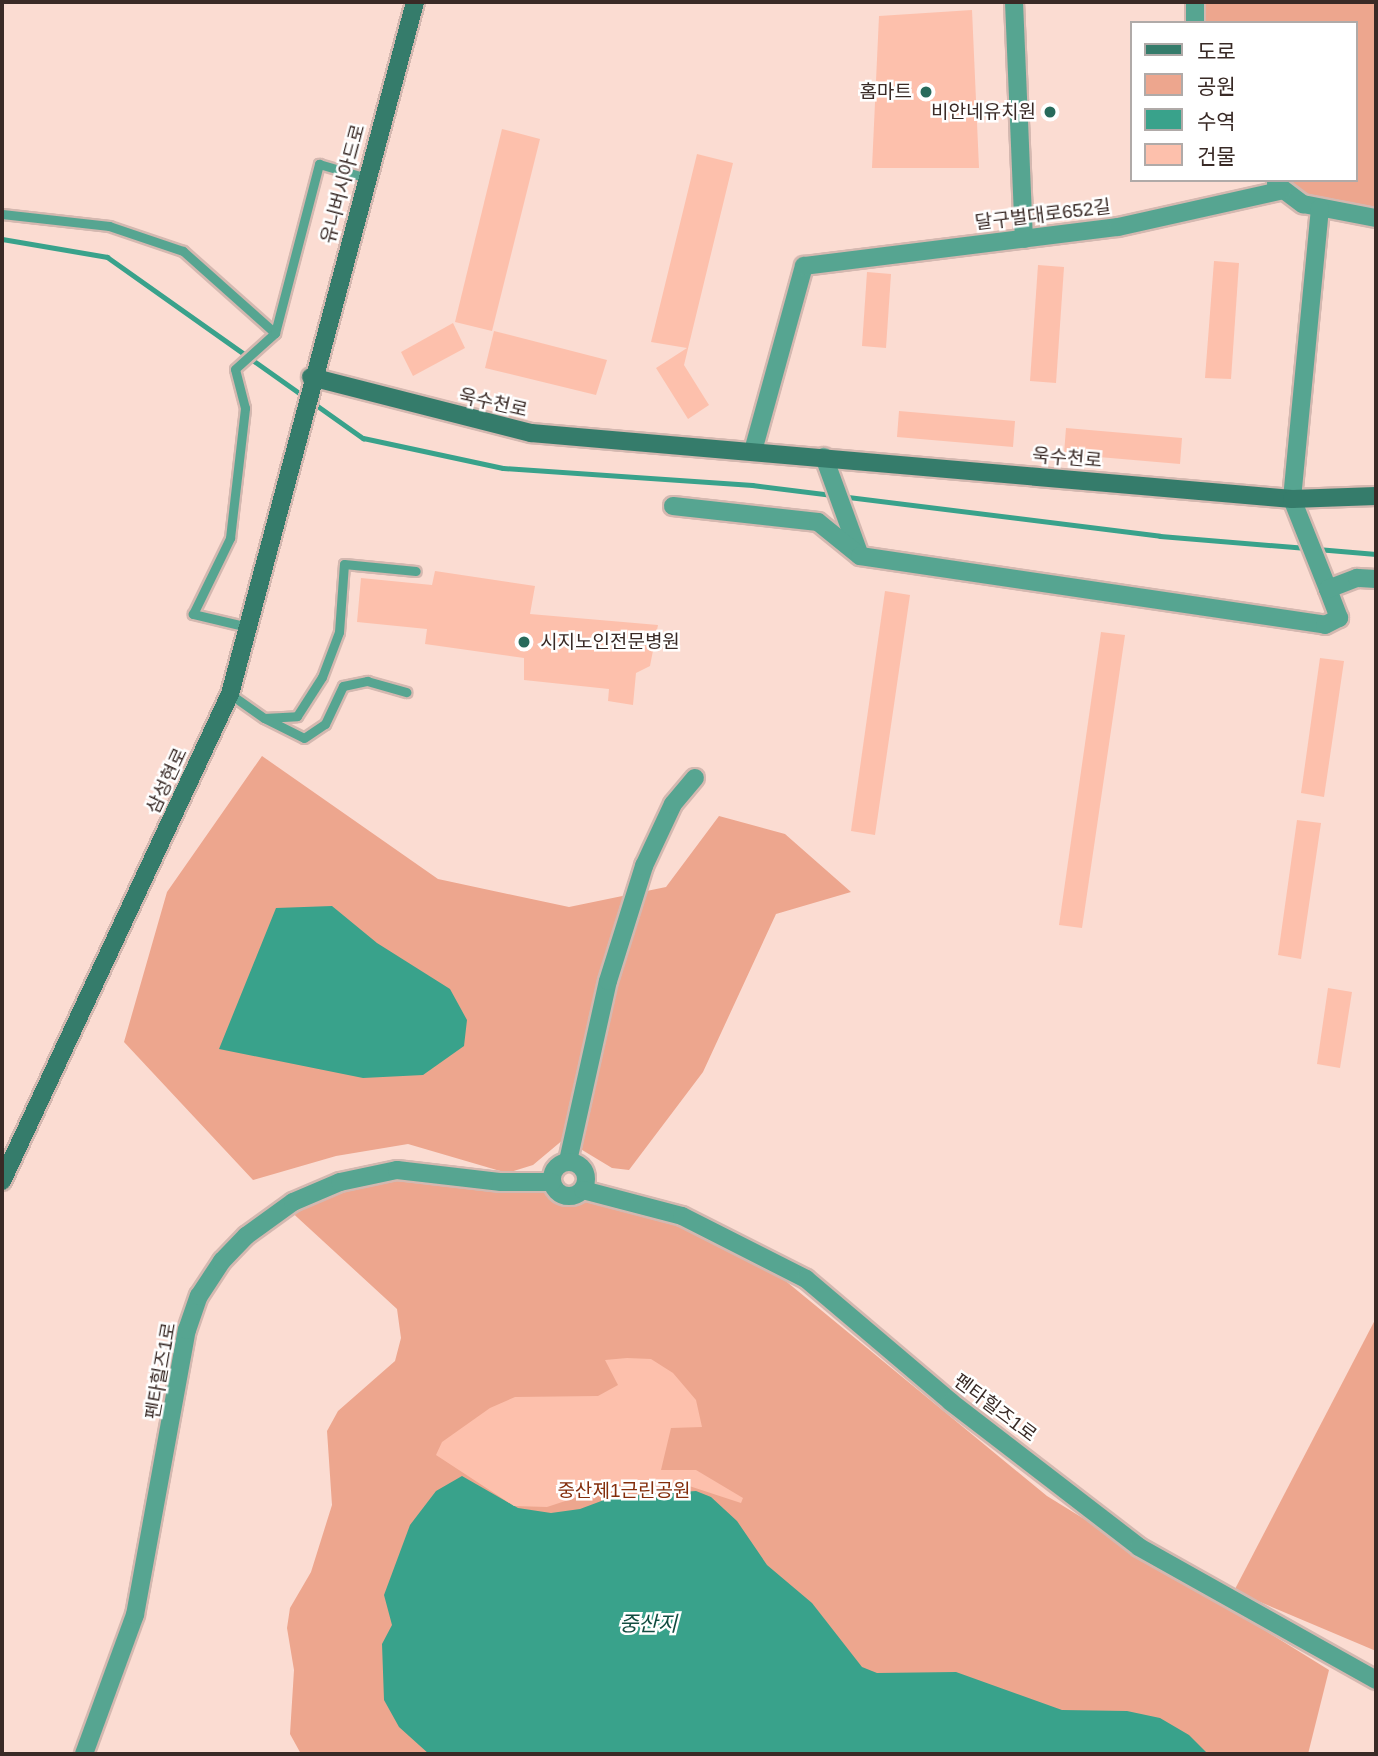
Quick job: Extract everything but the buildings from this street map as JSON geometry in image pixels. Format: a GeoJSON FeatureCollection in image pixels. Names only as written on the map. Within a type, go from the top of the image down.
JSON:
{"type":"FeatureCollection","features":[{"type":"Feature","properties":{"kind":"main road","name":"유니버시아드로"},"geometry":{"type":"LineString","coordinates":[[311,377],[415,2]]}},
{"type":"Feature","properties":{"kind":"main road","name":"삼성현로"},"geometry":{"type":"LineString","coordinates":[[2,1181],[230,694],[251,627],[311,377]]}},
{"type":"Feature","properties":{"kind":"main road","name":"욱수천로"},"geometry":{"type":"LineString","coordinates":[[311,377],[531,433],[1293,499],[1376,496]]}},
{"type":"Feature","properties":{"kind":"street"},"geometry":{"type":"LineString","coordinates":[[1013,2],[1024,239]]}},
{"type":"Feature","properties":{"kind":"street"},"geometry":{"type":"LineString","coordinates":[[1195,2],[1195,21]]}},
{"type":"Feature","properties":{"kind":"street","name":"달구벌대로652길"},"geometry":{"type":"LineString","coordinates":[[754,451],[804,265],[1118,226],[1277,185],[1303,204],[1376,218]]}},
{"type":"Feature","properties":{"kind":"street"},"geometry":{"type":"LineString","coordinates":[[673,506],[818,522],[860,556],[1325,625],[1339,618],[1293,499],[1320,208]]}},
{"type":"Feature","properties":{"kind":"street"},"geometry":{"type":"LineString","coordinates":[[824,457],[860,556]]}},
{"type":"Feature","properties":{"kind":"street"},"geometry":{"type":"LineString","coordinates":[[1328,589],[1357,578],[1376,579]]}},
{"type":"Feature","properties":{"kind":"street"},"geometry":{"type":"LineString","coordinates":[[568,1161],[608,981],[644,866],[673,804],[695,778]]}},
{"type":"Feature","properties":{"kind":"street"},"geometry":{"type":"LineString","coordinates":[[568,1161],[584,1168],[587,1180],[583,1190],[573,1196],[562,1195],[552,1182],[557,1166],[568,1161]]}},
{"type":"Feature","properties":{"kind":"street","name":"펜타힐즈1로"},"geometry":{"type":"LineString","coordinates":[[84,1754],[135,1615],[149,1550],[187,1330],[199,1296],[222,1261],[246,1236],[293,1202],[340,1182],[397,1170],[501,1182],[552,1182]]}},
{"type":"Feature","properties":{"kind":"street","name":"펜타힐즈1로"},"geometry":{"type":"LineString","coordinates":[[583,1190],[682,1216],[806,1279],[951,1402],[1139,1547],[1376,1681]]}},
{"type":"Feature","properties":{"kind":"lane"},"geometry":{"type":"LineString","coordinates":[[251,627],[193,614],[230,538],[245,408],[235,369],[275,333],[319,164],[367,178]]}},
{"type":"Feature","properties":{"kind":"lane"},"geometry":{"type":"LineString","coordinates":[[2,214],[109,226],[183,251],[275,333]]}},
{"type":"Feature","properties":{"kind":"lane"},"geometry":{"type":"LineString","coordinates":[[264,718],[297,716],[322,677],[339,632],[344,564],[416,571]]}},
{"type":"Feature","properties":{"kind":"lane"},"geometry":{"type":"LineString","coordinates":[[230,694],[264,718],[304,738],[325,724],[343,686],[367,681],[406,692]]}},
{"type":"Feature","properties":{"kind":"green space"},"geometry":{"type":"Polygon","coordinates":[[[1195,2],[1376,2],[1376,218],[1303,204],[1274,182],[1357,182],[1357,21],[1195,21],[1195,2]]]}},
{"type":"Feature","properties":{"kind":"green space"},"geometry":{"type":"Polygon","coordinates":[[[262,756],[438,879],[569,907],[666,887],[719,816],[785,834],[851,892],[776,914],[703,1072],[629,1170],[612,1168],[564,1139],[533,1165],[507,1173],[408,1144],[336,1156],[253,1180],[124,1042],[167,892],[262,756]]]}},
{"type":"Feature","properties":{"kind":"green space","name":"중산제1근린공원"},"geometry":{"type":"Polygon","coordinates":[[[397,1170],[552,1182],[742,1245],[1047,1496],[1329,1670],[1308,1754],[301,1754],[290,1734],[294,1670],[287,1628],[290,1608],[311,1572],[332,1505],[327,1431],[338,1411],[395,1361],[401,1338],[397,1309],[286,1207],[397,1170]]]}},
{"type":"Feature","properties":{"kind":"green space"},"geometry":{"type":"Polygon","coordinates":[[[1376,1318],[1376,1651],[1234,1591],[1376,1318]]]}},
{"type":"Feature","properties":{"kind":"water"},"geometry":{"type":"Polygon","coordinates":[[[332,906],[377,943],[450,989],[467,1020],[464,1046],[423,1075],[363,1078],[219,1049],[276,908],[332,906]]]}},
{"type":"Feature","properties":{"kind":"water","name":"중산지"},"geometry":{"type":"Polygon","coordinates":[[[462,1476],[518,1508],[551,1513],[580,1509],[612,1497],[696,1491],[711,1497],[737,1521],[767,1565],[812,1603],[862,1667],[877,1673],[956,1672],[1062,1710],[1127,1711],[1160,1718],[1189,1735],[1208,1754],[429,1754],[399,1727],[384,1700],[382,1644],[392,1625],[384,1595],[410,1525],[436,1491],[462,1476]]]}},
{"type":"Feature","properties":{"kind":"waterway"},"geometry":{"type":"LineString","coordinates":[[2,239],[107,257],[363,438],[503,468],[752,485],[1160,536],[1307,548]]}},
{"type":"Feature","properties":{"kind":"waterway"},"geometry":{"type":"LineString","coordinates":[[1317,549],[1376,554]]}},
{"type":"Feature","properties":{"kind":"place","name":"홈마트"},"geometry":{"type":"Point","coordinates":[926,92]}},
{"type":"Feature","properties":{"kind":"place","name":"비안네유치원"},"geometry":{"type":"Point","coordinates":[1050,112]}},
{"type":"Feature","properties":{"kind":"place","name":"시지노인전문병원"},"geometry":{"type":"Point","coordinates":[524,642]}}]}
